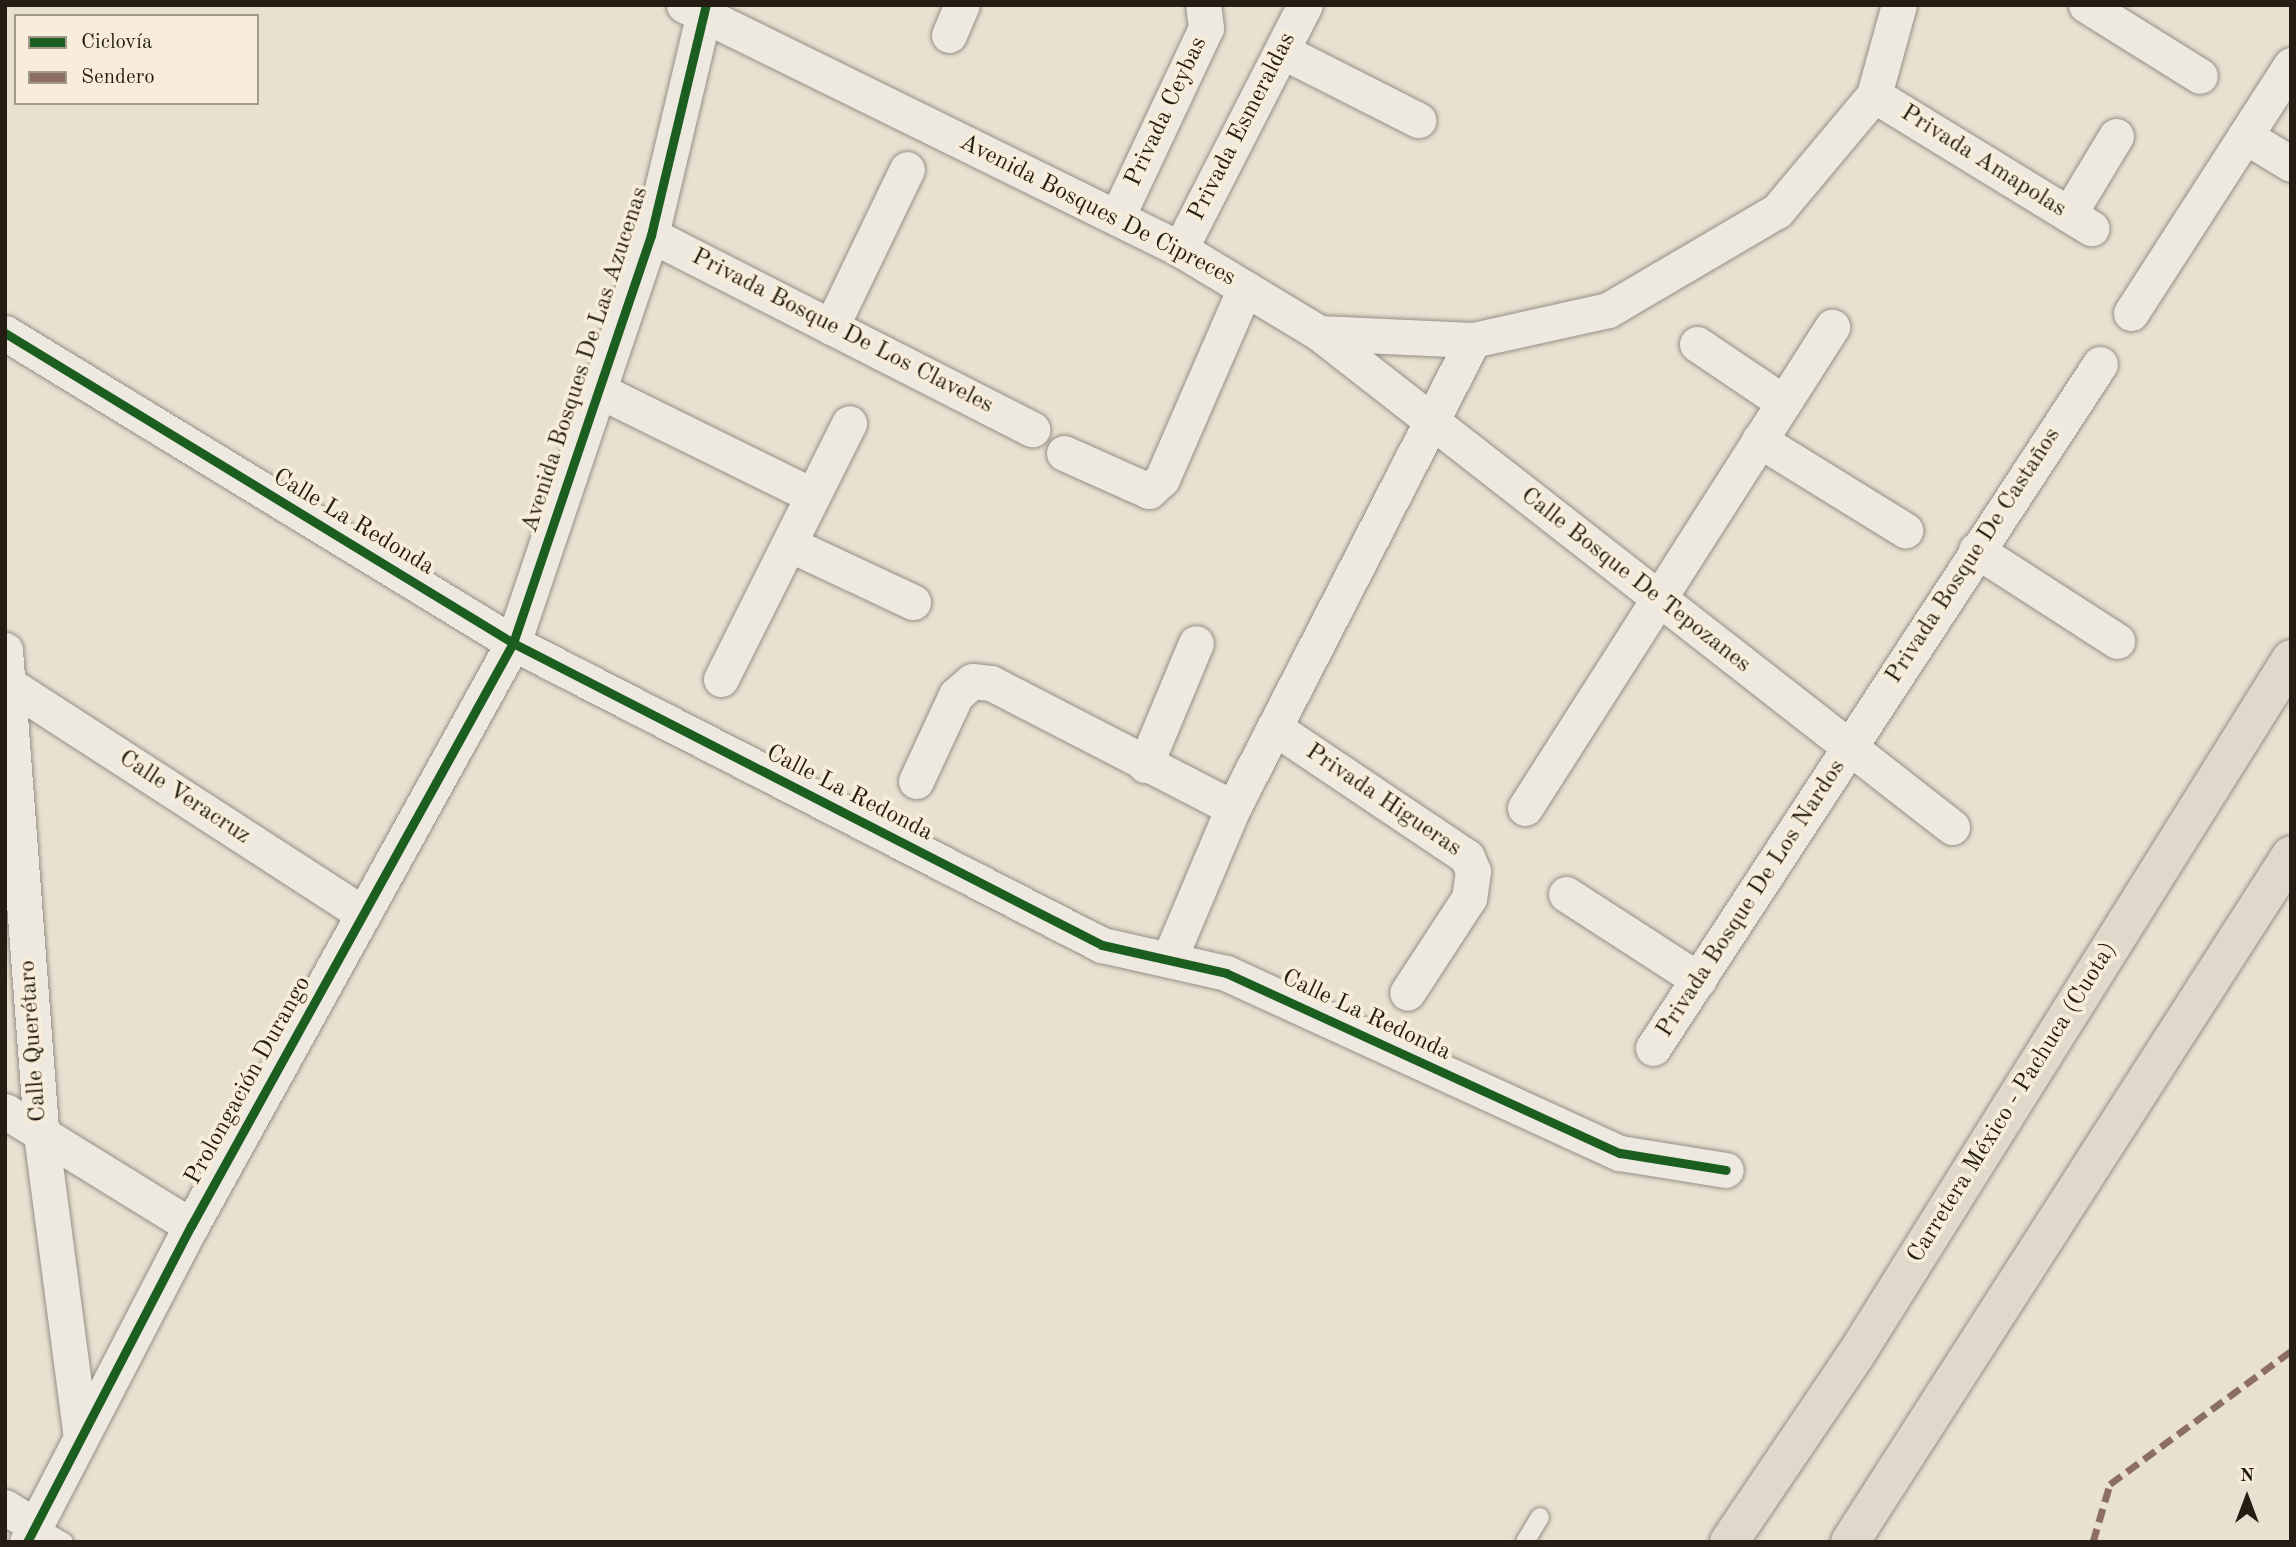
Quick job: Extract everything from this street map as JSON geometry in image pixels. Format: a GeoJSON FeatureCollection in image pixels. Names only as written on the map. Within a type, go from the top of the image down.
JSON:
{"type":"FeatureCollection","features":[{"type":"Feature","properties":{"kind":"highway","name":"Carretera México - Pachuca (Cuota)"},"geometry":{"type":"LineString","coordinates":[[1729,1542],[1855,1356],[2291,659]]}},
{"type":"Feature","properties":{"kind":"highway"},"geometry":{"type":"LineString","coordinates":[[1850,1542],[2291,855]]}},
{"type":"Feature","properties":{"kind":"street","name":"Privada Ceybas"},"geometry":{"type":"LineString","coordinates":[[1117,217],[1206,27],[1203,5]]}},
{"type":"Feature","properties":{"kind":"street","name":"Privada Esmeraldas"},"geometry":{"type":"LineString","coordinates":[[1180,249],[1305,5]]}},
{"type":"Feature","properties":{"kind":"street","name":"Avenida Bosques De Cipreces"},"geometry":{"type":"LineString","coordinates":[[698,8],[1180,249],[1320,332],[1474,340],[1608,310],[1777,211],[1874,95],[1899,5]]}},
{"type":"Feature","properties":{"kind":"street"},"geometry":{"type":"LineString","coordinates":[[2086,5],[2200,76]]}},
{"type":"Feature","properties":{"kind":"street","name":"Avenida Bosques De Las Azucenas"},"geometry":{"type":"LineString","coordinates":[[513,643],[651,235],[698,8]]}},
{"type":"Feature","properties":{"kind":"street"},"geometry":{"type":"LineString","coordinates":[[1282,51],[1418,120]]}},
{"type":"Feature","properties":{"kind":"street"},"geometry":{"type":"LineString","coordinates":[[2131,313],[2291,65]]}},
{"type":"Feature","properties":{"kind":"street","name":"Privada Amapolas"},"geometry":{"type":"LineString","coordinates":[[1874,95],[2080,221],[2116,136]]}},
{"type":"Feature","properties":{"kind":"street"},"geometry":{"type":"LineString","coordinates":[[2245,136],[2291,164]]}},
{"type":"Feature","properties":{"kind":"street"},"geometry":{"type":"LineString","coordinates":[[831,327],[907,169]]}},
{"type":"Feature","properties":{"kind":"street","name":"Privada Bosque De Los Claveles"},"geometry":{"type":"LineString","coordinates":[[651,235],[1032,429]]}},
{"type":"Feature","properties":{"kind":"street"},"geometry":{"type":"LineString","coordinates":[[1064,453],[1149,491],[1162,479],[1245,288]]}},
{"type":"Feature","properties":{"kind":"street"},"geometry":{"type":"LineString","coordinates":[[1525,808],[1832,327]]}},
{"type":"Feature","properties":{"kind":"street","name":"Calle Bosque De Tepozanes"},"geometry":{"type":"LineString","coordinates":[[1320,332],[1433,424],[1952,827]]}},
{"type":"Feature","properties":{"kind":"street","name":"Calle La Redonda"},"geometry":{"type":"LineString","coordinates":[[5,333],[513,643],[1102,945],[1170,957],[1226,973],[1620,1153],[1726,1170]]}},
{"type":"Feature","properties":{"kind":"street"},"geometry":{"type":"LineString","coordinates":[[1170,957],[1233,808],[1474,340]]}},
{"type":"Feature","properties":{"kind":"street"},"geometry":{"type":"LineString","coordinates":[[1697,344],[1783,402]]}},
{"type":"Feature","properties":{"kind":"street","name":"Privada Bosque De Castaños"},"geometry":{"type":"LineString","coordinates":[[1850,749],[1976,550],[2100,364]]}},
{"type":"Feature","properties":{"kind":"street"},"geometry":{"type":"LineString","coordinates":[[600,391],[813,496]]}},
{"type":"Feature","properties":{"kind":"street"},"geometry":{"type":"LineString","coordinates":[[721,680],[849,423]]}},
{"type":"Feature","properties":{"kind":"street"},"geometry":{"type":"LineString","coordinates":[[1759,440],[1905,530]]}},
{"type":"Feature","properties":{"kind":"street"},"geometry":{"type":"LineString","coordinates":[[789,544],[913,602]]}},
{"type":"Feature","properties":{"kind":"street"},"geometry":{"type":"LineString","coordinates":[[1976,550],[2117,641]]}},
{"type":"Feature","properties":{"kind":"street","name":"Prolongación Durango"},"geometry":{"type":"LineString","coordinates":[[42,1536],[80,1431],[513,643]]}},
{"type":"Feature","properties":{"kind":"street"},"geometry":{"type":"LineString","coordinates":[[1145,765],[1196,643]]}},
{"type":"Feature","properties":{"kind":"street","name":"Calle Querétaro"},"geometry":{"type":"LineString","coordinates":[[5,650],[41,1134],[80,1431]]}},
{"type":"Feature","properties":{"kind":"street"},"geometry":{"type":"LineString","coordinates":[[916,780],[956,695],[972,681],[991,683],[1145,765],[1233,808]]}},
{"type":"Feature","properties":{"kind":"street","name":"Calle Veracruz"},"geometry":{"type":"LineString","coordinates":[[7,683],[363,914]]}},
{"type":"Feature","properties":{"kind":"street","name":"Privada Higueras"},"geometry":{"type":"LineString","coordinates":[[1275,728],[1467,857],[1474,871],[1469,898],[1407,993]]}},
{"type":"Feature","properties":{"kind":"street","name":"Privada Bosque De Los Nardos"},"geometry":{"type":"LineString","coordinates":[[1653,1048],[1850,749]]}},
{"type":"Feature","properties":{"kind":"street"},"geometry":{"type":"LineString","coordinates":[[1566,894],[1699,980]]}},
{"type":"Feature","properties":{"kind":"street"},"geometry":{"type":"LineString","coordinates":[[5,1111],[191,1226]]}},
{"type":"Feature","properties":{"kind":"street"},"geometry":{"type":"LineString","coordinates":[[5,1507],[42,1536]]}},
{"type":"Feature","properties":{"kind":"lane"},"geometry":{"type":"LineString","coordinates":[[1525,1542],[1540,1517]]}},
{"type":"Feature","properties":{"kind":"marked path"},"geometry":{"type":"LineString","coordinates":[[2093,1542],[2110,1484],[2291,1351]]}},
{"type":"Feature","properties":{"kind":"cycle path"},"geometry":{"type":"LineString","coordinates":[[27,1542],[191,1226],[513,643],[651,235],[706,5]]}},
{"type":"Feature","properties":{"kind":"cycle path"},"geometry":{"type":"LineString","coordinates":[[5,333],[513,643],[1102,945],[1226,973],[1620,1153],[1726,1170]]}}]}
